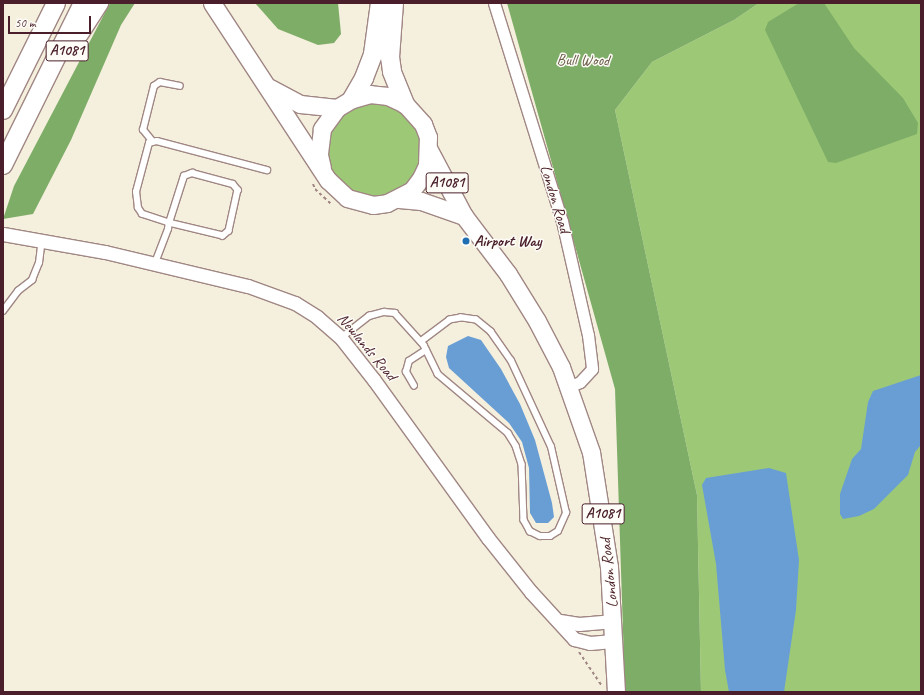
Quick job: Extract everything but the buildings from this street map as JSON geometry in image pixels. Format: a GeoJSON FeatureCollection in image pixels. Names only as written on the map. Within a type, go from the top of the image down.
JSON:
{"type":"FeatureCollection","features":[{"type":"Feature","properties":{"kind":"highway","name":"A1081"},"geometry":{"type":"LineString","coordinates":[[3,110],[56,3]]}},
{"type":"Feature","properties":{"kind":"highway","name":"A1081"},"geometry":{"type":"LineString","coordinates":[[3,165],[83,3]]}},
{"type":"Feature","properties":{"kind":"highway","name":"A1081"},"geometry":{"type":"LineString","coordinates":[[35,100],[99,3]]}},
{"type":"Feature","properties":{"kind":"highway"},"geometry":{"type":"LineString","coordinates":[[344,104],[364,78],[372,54],[380,3]]}},
{"type":"Feature","properties":{"kind":"highway"},"geometry":{"type":"LineString","coordinates":[[394,3],[390,58],[392,72],[405,104]]}},
{"type":"Feature","properties":{"kind":"main road"},"geometry":{"type":"LineString","coordinates":[[212,3],[336,190],[347,198],[373,205],[400,199],[412,190],[421,178],[429,150],[423,124],[405,104],[388,96],[370,94],[344,104],[300,104],[268,86]]}},
{"type":"Feature","properties":{"kind":"main road"},"geometry":{"type":"LineString","coordinates":[[322,168],[319,155],[322,130],[344,104]]}},
{"type":"Feature","properties":{"kind":"main road","name":"London Road"},"geometry":{"type":"LineString","coordinates":[[429,150],[464,216],[523,297],[561,367],[591,452],[598,484],[614,621],[614,641],[609,690]]}},
{"type":"Feature","properties":{"kind":"main road","name":"A1081"},"geometry":{"type":"LineString","coordinates":[[400,199],[421,201],[464,216]]}},
{"type":"Feature","properties":{"kind":"street","name":"London Road"},"geometry":{"type":"LineString","coordinates":[[494,3],[562,221],[588,335],[592,369],[580,382],[568,387]]}},
{"type":"Feature","properties":{"kind":"street","name":"Newlands Road"},"geometry":{"type":"LineString","coordinates":[[3,234],[42,239],[155,264],[272,293],[317,317],[341,338],[488,538],[531,592],[560,621],[574,639]]}},
{"type":"Feature","properties":{"kind":"street"},"geometry":{"type":"LineString","coordinates":[[560,621],[579,624],[614,621]]}},
{"type":"Feature","properties":{"kind":"street"},"geometry":{"type":"LineString","coordinates":[[574,639],[590,643],[614,641]]}},
{"type":"Feature","properties":{"kind":"lane"},"geometry":{"type":"LineString","coordinates":[[180,86],[160,82],[154,86],[143,130],[152,141],[268,170]]}},
{"type":"Feature","properties":{"kind":"lane"},"geometry":{"type":"LineString","coordinates":[[152,141],[149,144],[136,200],[142,214],[170,223],[216,235],[227,234],[238,190],[233,184],[187,173],[183,179],[170,223],[155,264]]}},
{"type":"Feature","properties":{"kind":"lane"},"geometry":{"type":"LineString","coordinates":[[3,311],[18,291],[32,280],[39,263],[42,239]]}},
{"type":"Feature","properties":{"kind":"lane"},"geometry":{"type":"LineString","coordinates":[[341,338],[369,316],[384,312],[395,313],[421,342],[438,374],[508,433],[516,446],[522,464],[524,520],[530,531],[540,536],[550,536],[558,531],[566,513],[551,447],[511,361],[491,332],[476,320],[461,318],[450,320],[421,342]]}},
{"type":"Feature","properties":{"kind":"lane"},"geometry":{"type":"LineString","coordinates":[[414,386],[406,372],[409,361],[426,350]]}},
{"type":"Feature","properties":{"kind":"path"},"geometry":{"type":"LineString","coordinates":[[574,639],[578,650],[609,690]]}},
{"type":"Feature","properties":{"kind":"green space"},"geometry":{"type":"Polygon","coordinates":[[[110,3],[135,3],[121,25],[71,140],[33,214],[3,219],[14,186],[110,3]]]}},
{"type":"Feature","properties":{"kind":"green space"},"geometry":{"type":"Polygon","coordinates":[[[255,3],[338,3],[341,34],[334,43],[318,45],[278,29],[255,3]]]}},
{"type":"Feature","properties":{"kind":"green space","name":"Bull Wood"},"geometry":{"type":"Polygon","coordinates":[[[507,3],[759,3],[734,20],[652,62],[615,110],[697,495],[701,692],[625,692],[615,389],[507,3]]]}},
{"type":"Feature","properties":{"kind":"green space"},"geometry":{"type":"Polygon","coordinates":[[[759,3],[921,3],[921,692],[701,692],[697,495],[615,110],[652,62],[734,20],[759,3]]]}},
{"type":"Feature","properties":{"kind":"green space"},"geometry":{"type":"Polygon","coordinates":[[[799,3],[824,3],[854,48],[903,98],[918,123],[917,134],[836,163],[828,162],[765,30],[768,22],[799,3]]]}},
{"type":"Feature","properties":{"kind":"green space"},"geometry":{"type":"Polygon","coordinates":[[[374,102],[392,105],[407,116],[418,131],[421,149],[418,167],[407,182],[392,193],[374,196],[356,193],[341,182],[330,167],[327,149],[330,131],[341,116],[356,105],[374,102]]]}},
{"type":"Feature","properties":{"kind":"water"},"geometry":{"type":"Polygon","coordinates":[[[468,336],[481,340],[501,369],[520,404],[535,440],[552,503],[554,517],[548,523],[536,523],[530,513],[529,468],[522,442],[509,423],[449,368],[446,357],[448,346],[468,336]]]}},
{"type":"Feature","properties":{"kind":"water"},"geometry":{"type":"Polygon","coordinates":[[[921,375],[921,445],[915,452],[908,475],[874,509],[859,516],[843,519],[840,514],[840,494],[852,459],[861,449],[868,402],[873,391],[921,375]]]}},
{"type":"Feature","properties":{"kind":"water"},"geometry":{"type":"Polygon","coordinates":[[[769,468],[786,473],[799,560],[796,610],[784,692],[729,692],[725,670],[716,564],[702,485],[706,478],[769,468]]]}},
{"type":"Feature","properties":{"kind":"place","name":"Airport Way"},"geometry":{"type":"Point","coordinates":[466,241]}}]}
